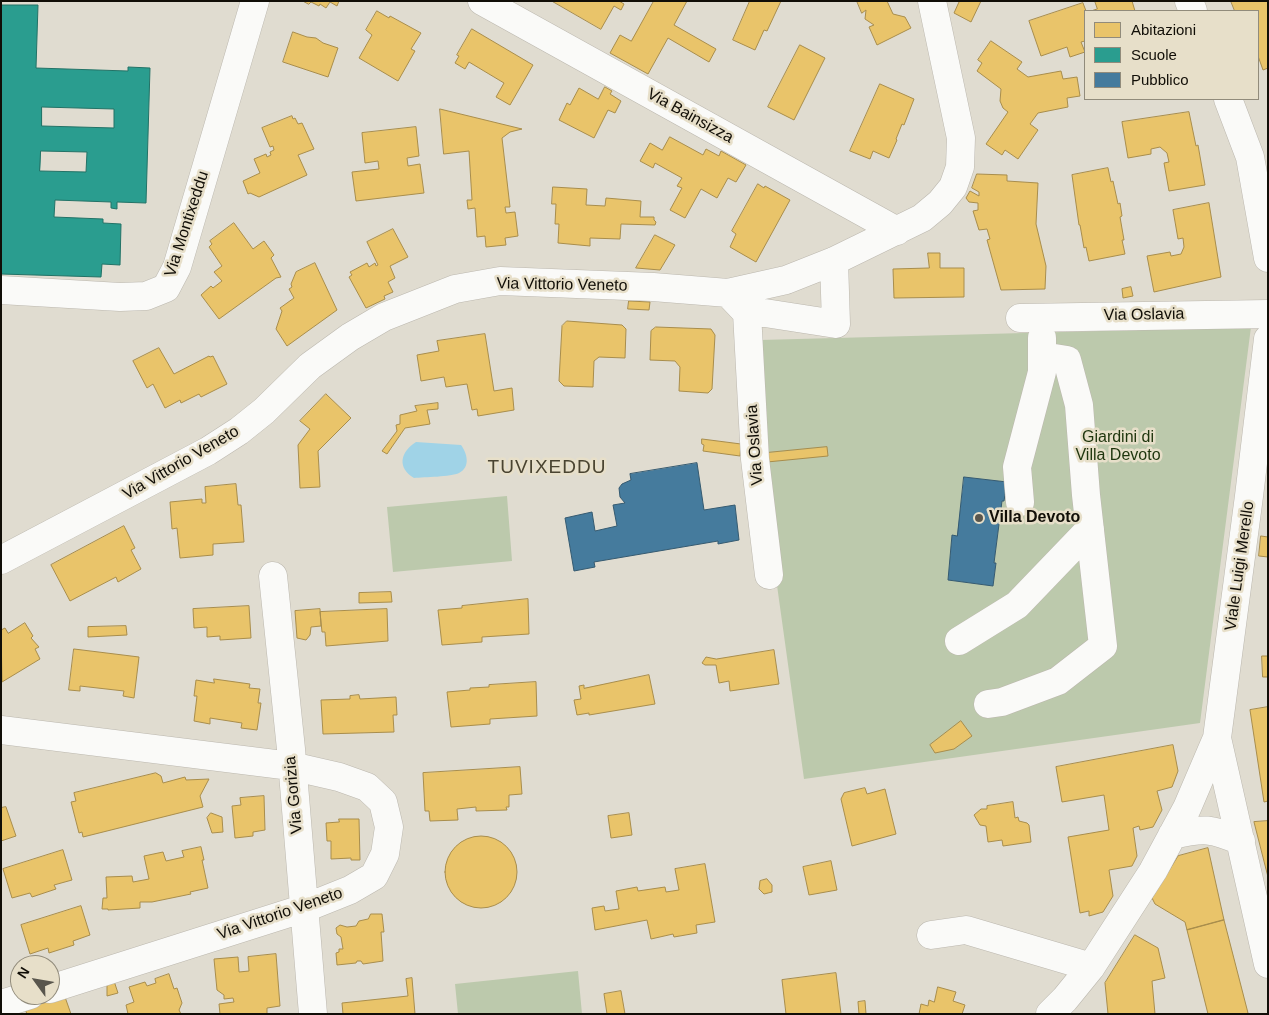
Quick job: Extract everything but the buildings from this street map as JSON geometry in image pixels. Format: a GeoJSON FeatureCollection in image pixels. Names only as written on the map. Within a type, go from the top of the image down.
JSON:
{"type":"FeatureCollection","features":[{"type":"Feature","properties":{"kind":"street","name":"Via Montixeddu"},"geometry":{"type":"LineString","coordinates":[[1,290],[120,297],[146,296],[166,288],[177,267],[254,1]]}},
{"type":"Feature","properties":{"kind":"street","name":"Via Bainsizza"},"geometry":{"type":"LineString","coordinates":[[482,1],[898,231]]}},
{"type":"Feature","properties":{"kind":"street","name":"Via Vittorio Veneto"},"geometry":{"type":"LineString","coordinates":[[1,560],[208,452],[264,411],[310,366],[350,337],[384,318],[427,299],[455,289],[500,281],[690,289],[728,293],[786,280],[834,261],[922,218],[940,204],[952,187],[960,167],[961,138],[932,1]]}},
{"type":"Feature","properties":{"kind":"street"},"geometry":{"type":"LineString","coordinates":[[1228,100],[1250,157],[1268,258]]}},
{"type":"Feature","properties":{"kind":"street"},"geometry":{"type":"LineString","coordinates":[[728,293],[747,314],[765,313],[836,324],[834,261]]}},
{"type":"Feature","properties":{"kind":"street","name":"Via Oslavia"},"geometry":{"type":"LineString","coordinates":[[747,314],[755,459],[769,575]]}},
{"type":"Feature","properties":{"kind":"street","name":"Via Oslavia"},"geometry":{"type":"LineString","coordinates":[[1042,356],[1031,317],[1268,314]]}},
{"type":"Feature","properties":{"kind":"street","name":"Viale Luigi Merello"},"geometry":{"type":"LineString","coordinates":[[1268,339],[1217,738],[1268,964]]}},
{"type":"Feature","properties":{"kind":"street"},"geometry":{"type":"LineString","coordinates":[[988,704],[1002,702],[1058,681],[1103,646],[1079,405],[1067,360],[1042,356],[1042,372],[1017,467],[1020,502]]}},
{"type":"Feature","properties":{"kind":"street"},"geometry":{"type":"LineString","coordinates":[[959,641],[1017,605],[1090,529]]}},
{"type":"Feature","properties":{"kind":"street","name":"Via Gorizia"},"geometry":{"type":"LineString","coordinates":[[273,576],[291,750],[313,1014]]}},
{"type":"Feature","properties":{"kind":"street","name":"Via Vittorio Veneto"},"geometry":{"type":"LineString","coordinates":[[1,730],[291,766],[339,777],[367,787],[383,802],[389,827],[385,854],[374,876],[350,890],[305,908],[60,986]]}},
{"type":"Feature","properties":{"kind":"street"},"geometry":{"type":"LineString","coordinates":[[1050,1014],[1065,999],[1090,967],[1153,871],[1195,789],[1217,738]]}},
{"type":"Feature","properties":{"kind":"street"},"geometry":{"type":"LineString","coordinates":[[1195,789],[1203,787],[1229,792]]}},
{"type":"Feature","properties":{"kind":"street"},"geometry":{"type":"LineString","coordinates":[[1172,835],[1191,831],[1211,830],[1241,841]]}},
{"type":"Feature","properties":{"kind":"street"},"geometry":{"type":"LineString","coordinates":[[931,935],[966,930],[1090,967]]}},
{"type":"Feature","properties":{"kind":"green space","name":"Giardini di Villa Devoto"},"geometry":{"type":"Polygon","coordinates":[[[1251,327],[1200,723],[804,779],[775,571],[760,340],[1251,327]],[[964,477],[957,536],[952,536],[948,580],[993,586],[996,564],[994,563],[1006,482],[964,477]]]}},
{"type":"Feature","properties":{"kind":"green space"},"geometry":{"type":"Polygon","coordinates":[[[507,496],[512,561],[393,572],[387,507],[507,496]]]}},
{"type":"Feature","properties":{"kind":"green space"},"geometry":{"type":"Polygon","coordinates":[[[578,971],[582,1014],[458,1014],[455,984],[578,971]]]}},
{"type":"Feature","properties":{"kind":"water"},"geometry":{"type":"Polygon","coordinates":[[[416,442],[461,445],[467,460],[465,467],[455,474],[414,478],[405,470],[403,460],[407,450],[416,442]]]}},
{"type":"Feature","properties":{"kind":"water"},"geometry":{"type":"Polygon","coordinates":[[[477,836],[491,838],[508,848],[516,867],[506,877],[485,884],[475,882],[467,876],[461,867],[459,856],[462,842],[477,836]]]}},
{"type":"Feature","properties":{"kind":"place","name":"Villa Devoto"},"geometry":{"type":"Point","coordinates":[979,518]}},
{"type":"Feature","properties":{"kind":"district","name":"TUVIXEDDU"},"geometry":{"type":"Point","coordinates":[547,468]}}]}
